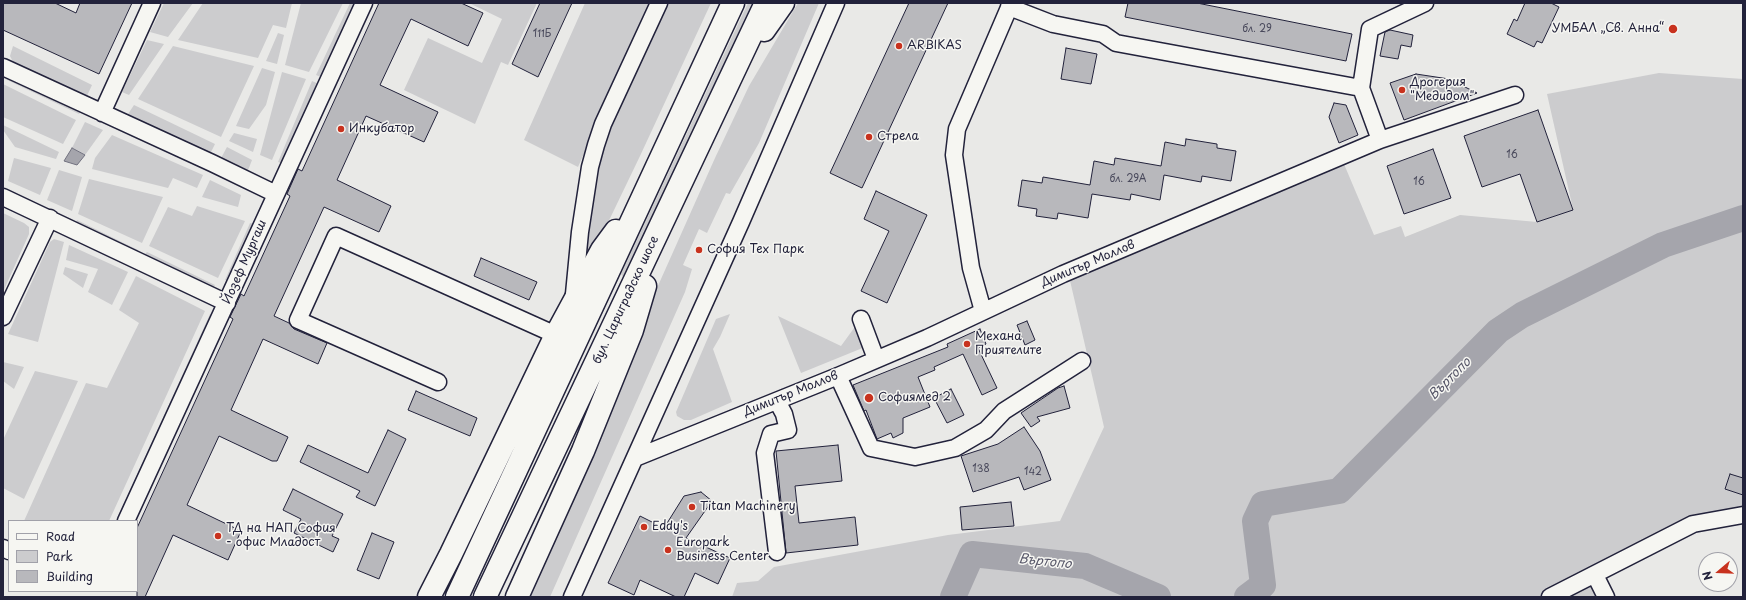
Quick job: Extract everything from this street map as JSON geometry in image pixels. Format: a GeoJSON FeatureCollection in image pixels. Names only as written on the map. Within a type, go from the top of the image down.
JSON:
{"type":"FeatureCollection","features":[{"type":"Feature","properties":{"kind":"highway"},"geometry":{"type":"LineString","coordinates":[[457,597],[733,3]]}},
{"type":"Feature","properties":{"kind":"highway","name":"бул. Цариградско шосе"},"geometry":{"type":"LineString","coordinates":[[485,597],[666,218],[766,3]]}},
{"type":"Feature","properties":{"kind":"highway"},"geometry":{"type":"LineString","coordinates":[[729,80],[783,3]]}},
{"type":"Feature","properties":{"kind":"highway"},"geometry":{"type":"LineString","coordinates":[[429,597],[452,554],[556,335],[602,250],[646,191]]}},
{"type":"Feature","properties":{"kind":"highway"},"geometry":{"type":"LineString","coordinates":[[517,597],[583,451],[632,330],[666,218]]}},
{"type":"Feature","properties":{"kind":"street"},"geometry":{"type":"LineString","coordinates":[[102,113],[152,3]]}},
{"type":"Feature","properties":{"kind":"street","name":"Йозеф Мургаш"},"geometry":{"type":"LineString","coordinates":[[126,520],[364,3]]}},
{"type":"Feature","properties":{"kind":"street"},"geometry":{"type":"LineString","coordinates":[[573,304],[580,232],[590,167],[596,145],[603,124],[659,3]]}},
{"type":"Feature","properties":{"kind":"street"},"geometry":{"type":"LineString","coordinates":[[572,597],[836,3]]}},
{"type":"Feature","properties":{"kind":"street"},"geometry":{"type":"LineString","coordinates":[[1380,140],[1361,88],[1370,29],[1425,3]]}},
{"type":"Feature","properties":{"kind":"street"},"geometry":{"type":"LineString","coordinates":[[983,311],[971,268],[954,155],[957,130],[1010,5],[1053,24],[1103,34],[1116,43],[1361,88]]}},
{"type":"Feature","properties":{"kind":"street"},"geometry":{"type":"LineString","coordinates":[[3,67],[276,194]]}},
{"type":"Feature","properties":{"kind":"street","name":"Димитър Моллов"},"geometry":{"type":"LineString","coordinates":[[635,458],[838,376],[927,338],[1063,274],[1380,140],[1515,95]]}},
{"type":"Feature","properties":{"kind":"street"},"geometry":{"type":"LineString","coordinates":[[3,197],[227,303]]}},
{"type":"Feature","properties":{"kind":"street"},"geometry":{"type":"LineString","coordinates":[[3,317],[50,218]]}},
{"type":"Feature","properties":{"kind":"street"},"geometry":{"type":"LineString","coordinates":[[438,382],[298,320],[336,236],[556,335]]}},
{"type":"Feature","properties":{"kind":"street"},"geometry":{"type":"LineString","coordinates":[[861,319],[876,359]]}},
{"type":"Feature","properties":{"kind":"street"},"geometry":{"type":"LineString","coordinates":[[838,376],[871,448],[915,458],[955,448],[986,430],[1004,411],[1082,360]]}},
{"type":"Feature","properties":{"kind":"street"},"geometry":{"type":"LineString","coordinates":[[777,401],[784,414],[788,430],[771,434],[765,453],[777,552]]}},
{"type":"Feature","properties":{"kind":"street"},"geometry":{"type":"LineString","coordinates":[[1550,597],[1693,524],[1743,515]]}},
{"type":"Feature","properties":{"kind":"street"},"geometry":{"type":"LineString","coordinates":[[1596,574],[1606,597]]}},
{"type":"Feature","properties":{"kind":"green space"},"geometry":{"type":"Polygon","coordinates":[[[164,3],[193,3],[168,37],[150,32],[164,3]]]}},
{"type":"Feature","properties":{"kind":"green space"},"geometry":{"type":"Polygon","coordinates":[[[203,3],[292,3],[286,28],[273,25],[258,58],[178,40],[203,3]]]}},
{"type":"Feature","properties":{"kind":"green space"},"geometry":{"type":"Polygon","coordinates":[[[301,3],[343,3],[309,72],[285,65],[301,3]]]}},
{"type":"Feature","properties":{"kind":"green space"},"geometry":{"type":"Polygon","coordinates":[[[350,3],[356,3],[321,77],[316,75],[350,3]]]}},
{"type":"Feature","properties":{"kind":"green space"},"geometry":{"type":"Polygon","coordinates":[[[469,3],[537,3],[508,65],[501,62],[475,124],[404,90],[428,38],[482,63],[502,19],[469,3]]]}},
{"type":"Feature","properties":{"kind":"green space"},"geometry":{"type":"Polygon","coordinates":[[[585,3],[651,3],[578,167],[524,140],[585,3]]]}},
{"type":"Feature","properties":{"kind":"green space"},"geometry":{"type":"Polygon","coordinates":[[[666,3],[711,3],[590,260],[583,269],[591,192],[602,147],[666,3]]]}},
{"type":"Feature","properties":{"kind":"green space"},"geometry":{"type":"Polygon","coordinates":[[[748,3],[752,3],[625,276],[623,277],[621,274],[748,3]]]}},
{"type":"Feature","properties":{"kind":"green space"},"geometry":{"type":"Polygon","coordinates":[[[798,3],[819,3],[759,143],[730,194],[726,193],[707,233],[699,229],[683,265],[692,269],[685,292],[550,597],[526,597],[629,358],[657,288],[715,158],[749,86],[798,3]]]}},
{"type":"Feature","properties":{"kind":"green space"},"geometry":{"type":"Polygon","coordinates":[[[278,33],[284,35],[277,64],[266,61],[278,33]]]}},
{"type":"Feature","properties":{"kind":"green space"},"geometry":{"type":"Polygon","coordinates":[[[147,40],[164,44],[129,95],[122,92],[147,40]]]}},
{"type":"Feature","properties":{"kind":"green space"},"geometry":{"type":"Polygon","coordinates":[[[13,46],[92,85],[86,98],[14,64],[10,56],[13,46]]]}},
{"type":"Feature","properties":{"kind":"green space"},"geometry":{"type":"Polygon","coordinates":[[[173,46],[254,66],[221,137],[138,99],[173,46]]]}},
{"type":"Feature","properties":{"kind":"green space"},"geometry":{"type":"Polygon","coordinates":[[[262,68],[275,72],[266,105],[249,129],[236,126],[262,68]]]}},
{"type":"Feature","properties":{"kind":"green space"},"geometry":{"type":"Polygon","coordinates":[[[282,72],[306,79],[272,160],[260,155],[282,72]]]}},
{"type":"Feature","properties":{"kind":"green space"},"geometry":{"type":"Polygon","coordinates":[[[1659,73],[1743,79],[1743,515],[1693,524],[1596,574],[1606,597],[732,597],[737,583],[758,581],[774,567],[948,535],[1060,521],[1104,427],[1068,272],[1341,157],[1374,235],[1401,226],[1405,237],[1460,215],[1537,222],[1573,209],[1547,94],[1659,73]]]}},
{"type":"Feature","properties":{"kind":"green space"},"geometry":{"type":"Polygon","coordinates":[[[3,74],[81,111],[79,114],[3,78],[3,74]]]}},
{"type":"Feature","properties":{"kind":"green space"},"geometry":{"type":"Polygon","coordinates":[[[312,81],[319,84],[283,164],[278,162],[312,81]]]}},
{"type":"Feature","properties":{"kind":"green space"},"geometry":{"type":"Polygon","coordinates":[[[3,84],[76,120],[63,144],[3,117],[3,84]]]}},
{"type":"Feature","properties":{"kind":"green space"},"geometry":{"type":"Polygon","coordinates":[[[134,105],[215,144],[210,154],[126,117],[134,105]]]}},
{"type":"Feature","properties":{"kind":"green space"},"geometry":{"type":"Polygon","coordinates":[[[85,122],[103,130],[85,155],[72,148],[85,122]]]}},
{"type":"Feature","properties":{"kind":"green space"},"geometry":{"type":"Polygon","coordinates":[[[3,125],[59,152],[56,159],[15,147],[3,130],[3,125]]]}},
{"type":"Feature","properties":{"kind":"green space"},"geometry":{"type":"Polygon","coordinates":[[[234,133],[257,139],[253,152],[229,141],[234,133]]]}},
{"type":"Feature","properties":{"kind":"green space"},"geometry":{"type":"Polygon","coordinates":[[[112,135],[203,175],[197,188],[173,178],[168,188],[92,169],[95,158],[112,135]]]}},
{"type":"Feature","properties":{"kind":"green space"},"geometry":{"type":"Polygon","coordinates":[[[227,147],[252,160],[247,173],[220,160],[227,147]]]}},
{"type":"Feature","properties":{"kind":"green space"},"geometry":{"type":"Polygon","coordinates":[[[14,158],[51,168],[40,195],[8,181],[14,158]]]}},
{"type":"Feature","properties":{"kind":"green space"},"geometry":{"type":"Polygon","coordinates":[[[59,170],[82,177],[72,211],[47,200],[59,170]]]}},
{"type":"Feature","properties":{"kind":"green space"},"geometry":{"type":"Polygon","coordinates":[[[89,179],[163,197],[142,243],[78,214],[89,179]]]}},
{"type":"Feature","properties":{"kind":"green space"},"geometry":{"type":"Polygon","coordinates":[[[210,180],[241,195],[238,207],[202,197],[210,180]]]}},
{"type":"Feature","properties":{"kind":"green space"},"geometry":{"type":"Polygon","coordinates":[[[197,206],[245,221],[218,278],[149,246],[168,207],[192,216],[197,206]]]}},
{"type":"Feature","properties":{"kind":"green space"},"geometry":{"type":"Polygon","coordinates":[[[3,213],[29,227],[29,234],[3,292],[3,213]]]}},
{"type":"Feature","properties":{"kind":"green space"},"geometry":{"type":"Polygon","coordinates":[[[77,220],[138,250],[136,254],[76,224],[77,220]]]}},
{"type":"Feature","properties":{"kind":"green space"},"geometry":{"type":"Polygon","coordinates":[[[250,223],[256,224],[229,282],[225,280],[250,223]]]}},
{"type":"Feature","properties":{"kind":"green space"},"geometry":{"type":"Polygon","coordinates":[[[54,239],[64,242],[38,342],[8,334],[50,242],[54,239]]]}},
{"type":"Feature","properties":{"kind":"green space"},"geometry":{"type":"Polygon","coordinates":[[[69,245],[128,272],[112,305],[88,292],[98,269],[66,260],[69,245]]]}},
{"type":"Feature","properties":{"kind":"green space"},"geometry":{"type":"Polygon","coordinates":[[[147,252],[215,285],[213,288],[144,255],[147,252]]]}},
{"type":"Feature","properties":{"kind":"green space"},"geometry":{"type":"Polygon","coordinates":[[[65,267],[88,274],[83,288],[63,274],[65,267]]]}},
{"type":"Feature","properties":{"kind":"green space"},"geometry":{"type":"Polygon","coordinates":[[[136,276],[205,311],[109,520],[24,520],[86,383],[107,388],[139,323],[119,310],[136,276]]]}},
{"type":"Feature","properties":{"kind":"green space"},"geometry":{"type":"Polygon","coordinates":[[[210,314],[213,315],[120,520],[116,520],[210,314]]]}},
{"type":"Feature","properties":{"kind":"green space"},"geometry":{"type":"Polygon","coordinates":[[[730,314],[713,349],[732,402],[691,420],[684,420],[677,416],[676,412],[716,319],[730,314]]]}},
{"type":"Feature","properties":{"kind":"green space"},"geometry":{"type":"Polygon","coordinates":[[[778,316],[841,346],[857,324],[865,347],[801,373],[778,316]]]}},
{"type":"Feature","properties":{"kind":"green space"},"geometry":{"type":"Polygon","coordinates":[[[3,362],[24,367],[14,389],[3,381],[3,362]]]}},
{"type":"Feature","properties":{"kind":"green space"},"geometry":{"type":"Polygon","coordinates":[[[35,371],[78,381],[24,499],[3,488],[3,440],[35,371]]]}},
{"type":"Feature","properties":{"kind":"green space"},"geometry":{"type":"Polygon","coordinates":[[[596,393],[509,597],[504,597],[551,496],[549,495],[596,393]]]}},
{"type":"Feature","properties":{"kind":"shaded area"},"geometry":{"type":"Polygon","coordinates":[[[72,148],[85,155],[77,165],[64,161],[72,148]]]}},
{"type":"Feature","properties":{"kind":"building"},"geometry":{"type":"Polygon","coordinates":[[[3,3],[55,3],[76,13],[80,3],[132,3],[99,74],[3,30],[3,3]]]}},
{"type":"Feature","properties":{"kind":"building"},"geometry":{"type":"Polygon","coordinates":[[[379,3],[461,3],[483,13],[468,46],[411,19],[380,85],[438,112],[424,142],[366,116],[337,180],[391,206],[379,232],[324,207],[274,316],[289,323],[294,329],[327,343],[318,364],[263,339],[231,410],[288,437],[277,461],[272,461],[219,436],[187,505],[241,531],[228,560],[173,535],[145,597],[137,597],[138,526],[233,319],[230,317],[241,294],[244,296],[290,196],[287,194],[298,169],[302,171],[379,3]]]}},
{"type":"Feature","properties":{"kind":"building"},"geometry":{"type":"Polygon","coordinates":[[[540,3],[572,3],[538,77],[512,64],[540,3]]]}},
{"type":"Feature","properties":{"kind":"building"},"geometry":{"type":"Polygon","coordinates":[[[909,3],[948,3],[862,188],[830,173],[909,3]]]}},
{"type":"Feature","properties":{"kind":"building"},"geometry":{"type":"Polygon","coordinates":[[[1128,3],[1197,3],[1352,34],[1346,61],[1125,17],[1128,3]]]}},
{"type":"Feature","properties":{"kind":"building"},"geometry":{"type":"Polygon","coordinates":[[[1525,3],[1551,3],[1559,7],[1542,43],[1537,41],[1534,47],[1507,34],[1514,19],[1517,21],[1525,3]]]}},
{"type":"Feature","properties":{"kind":"building"},"geometry":{"type":"Polygon","coordinates":[[[1390,30],[1413,35],[1411,47],[1401,45],[1398,59],[1380,56],[1385,32],[1390,30]]]}},
{"type":"Feature","properties":{"kind":"building"},"geometry":{"type":"Polygon","coordinates":[[[1066,48],[1097,54],[1091,84],[1061,79],[1066,48]]]}},
{"type":"Feature","properties":{"kind":"building"},"geometry":{"type":"Polygon","coordinates":[[[1416,74],[1449,79],[1477,93],[1404,120],[1390,83],[1416,74]]]}},
{"type":"Feature","properties":{"kind":"building"},"geometry":{"type":"Polygon","coordinates":[[[1334,103],[1346,105],[1358,135],[1339,143],[1329,117],[1334,103]]]}},
{"type":"Feature","properties":{"kind":"building"},"geometry":{"type":"Polygon","coordinates":[[[1538,110],[1573,210],[1537,222],[1520,174],[1482,187],[1464,136],[1538,110]]]}},
{"type":"Feature","properties":{"kind":"building"},"geometry":{"type":"Polygon","coordinates":[[[1186,139],[1217,144],[1217,148],[1236,151],[1231,181],[1202,176],[1201,182],[1164,175],[1160,200],[1131,194],[1130,200],[1092,194],[1088,218],[1058,213],[1057,219],[1036,216],[1037,209],[1018,206],[1022,180],[1042,183],[1043,177],[1090,185],[1094,161],[1114,165],[1115,158],[1161,166],[1165,142],[1185,146],[1186,139]]]}},
{"type":"Feature","properties":{"kind":"building"},"geometry":{"type":"Polygon","coordinates":[[[1433,149],[1451,198],[1404,214],[1387,166],[1433,149]]]}},
{"type":"Feature","properties":{"kind":"building"},"geometry":{"type":"Polygon","coordinates":[[[876,191],[927,215],[887,303],[861,291],[889,231],[864,219],[876,191]]]}},
{"type":"Feature","properties":{"kind":"building"},"geometry":{"type":"Polygon","coordinates":[[[481,258],[537,282],[529,300],[474,276],[481,258]]]}},
{"type":"Feature","properties":{"kind":"building"},"geometry":{"type":"Polygon","coordinates":[[[1027,321],[1035,340],[1025,345],[1017,325],[1027,321]]]}},
{"type":"Feature","properties":{"kind":"building"},"geometry":{"type":"Polygon","coordinates":[[[980,329],[986,344],[978,348],[997,388],[982,395],[963,354],[934,367],[935,370],[918,377],[930,407],[903,418],[903,433],[893,438],[891,433],[877,439],[866,410],[864,411],[853,385],[948,347],[947,344],[980,329]]]}},
{"type":"Feature","properties":{"kind":"building"},"geometry":{"type":"Polygon","coordinates":[[[1064,386],[1070,408],[1037,417],[1040,421],[1031,427],[1021,413],[1058,388],[1064,386]]]}},
{"type":"Feature","properties":{"kind":"building"},"geometry":{"type":"Polygon","coordinates":[[[951,389],[964,415],[947,423],[934,398],[951,389]]]}},
{"type":"Feature","properties":{"kind":"building"},"geometry":{"type":"Polygon","coordinates":[[[416,391],[477,418],[470,436],[408,410],[416,391]]]}},
{"type":"Feature","properties":{"kind":"building"},"geometry":{"type":"Polygon","coordinates":[[[1024,427],[1040,451],[1051,480],[1024,490],[1019,477],[973,492],[961,456],[998,444],[1024,427]]]}},
{"type":"Feature","properties":{"kind":"building"},"geometry":{"type":"Polygon","coordinates":[[[388,430],[406,439],[375,506],[356,497],[360,491],[300,462],[308,445],[368,473],[388,430]]]}},
{"type":"Feature","properties":{"kind":"building"},"geometry":{"type":"Polygon","coordinates":[[[838,445],[842,481],[795,486],[799,523],[855,517],[858,545],[786,553],[776,451],[838,445]]]}},
{"type":"Feature","properties":{"kind":"building"},"geometry":{"type":"Polygon","coordinates":[[[1730,474],[1743,478],[1743,495],[1725,489],[1730,474]]]}},
{"type":"Feature","properties":{"kind":"building"},"geometry":{"type":"Polygon","coordinates":[[[293,489],[343,514],[332,536],[339,539],[333,552],[294,533],[301,519],[283,510],[293,489]]]}},
{"type":"Feature","properties":{"kind":"building","name":"Europark Business Center"},"geometry":{"type":"Polygon","coordinates":[[[701,492],[712,501],[686,538],[730,558],[718,584],[695,573],[684,597],[676,597],[640,580],[634,595],[608,583],[640,516],[664,528],[684,496],[701,492]]]}},
{"type":"Feature","properties":{"kind":"building"},"geometry":{"type":"Polygon","coordinates":[[[1011,502],[1014,526],[962,530],[960,507],[1011,502]]]}},
{"type":"Feature","properties":{"kind":"building"},"geometry":{"type":"Polygon","coordinates":[[[372,533],[394,542],[379,579],[357,570],[372,533]]]}},
{"type":"Feature","properties":{"kind":"waterway","name":"Въртопо"},"geometry":{"type":"LineString","coordinates":[[1247,597],[1263,585],[1255,521],[1263,504],[1339,491],[1498,331],[1522,315],[1663,245],[1743,218]]}},
{"type":"Feature","properties":{"kind":"waterway","name":"Въртопо"},"geometry":{"type":"LineString","coordinates":[[953,597],[972,554],[1085,566],[1158,597]]}},
{"type":"Feature","properties":{"kind":"place","name":"УМБАЛ „Св. Анна“"},"geometry":{"type":"Point","coordinates":[1673,29]}},
{"type":"Feature","properties":{"kind":"place","name":"ARBIKAS"},"geometry":{"type":"Point","coordinates":[899,46]}},
{"type":"Feature","properties":{"kind":"place","name":"Дрогерия \"Медидом\""},"geometry":{"type":"Point","coordinates":[1402,90]}},
{"type":"Feature","properties":{"kind":"place","name":"Инкубатор"},"geometry":{"type":"Point","coordinates":[341,129]}},
{"type":"Feature","properties":{"kind":"place","name":"Стрела"},"geometry":{"type":"Point","coordinates":[869,137]}},
{"type":"Feature","properties":{"kind":"place","name":"София Тех Парк"},"geometry":{"type":"Point","coordinates":[699,250]}},
{"type":"Feature","properties":{"kind":"place","name":"Механа Приятелите"},"geometry":{"type":"Point","coordinates":[967,344]}},
{"type":"Feature","properties":{"kind":"place","name":"Софиямед 2"},"geometry":{"type":"Point","coordinates":[869,398]}},
{"type":"Feature","properties":{"kind":"place","name":"Titan Machinery"},"geometry":{"type":"Point","coordinates":[692,507]}},
{"type":"Feature","properties":{"kind":"place","name":"Eddy's"},"geometry":{"type":"Point","coordinates":[644,527]}},
{"type":"Feature","properties":{"kind":"place","name":"ТД на НАП София - офис Младост"},"geometry":{"type":"Point","coordinates":[218,536]}},
{"type":"Feature","properties":{"kind":"place","name":"Europark Business Center"},"geometry":{"type":"Point","coordinates":[668,550]}}]}
